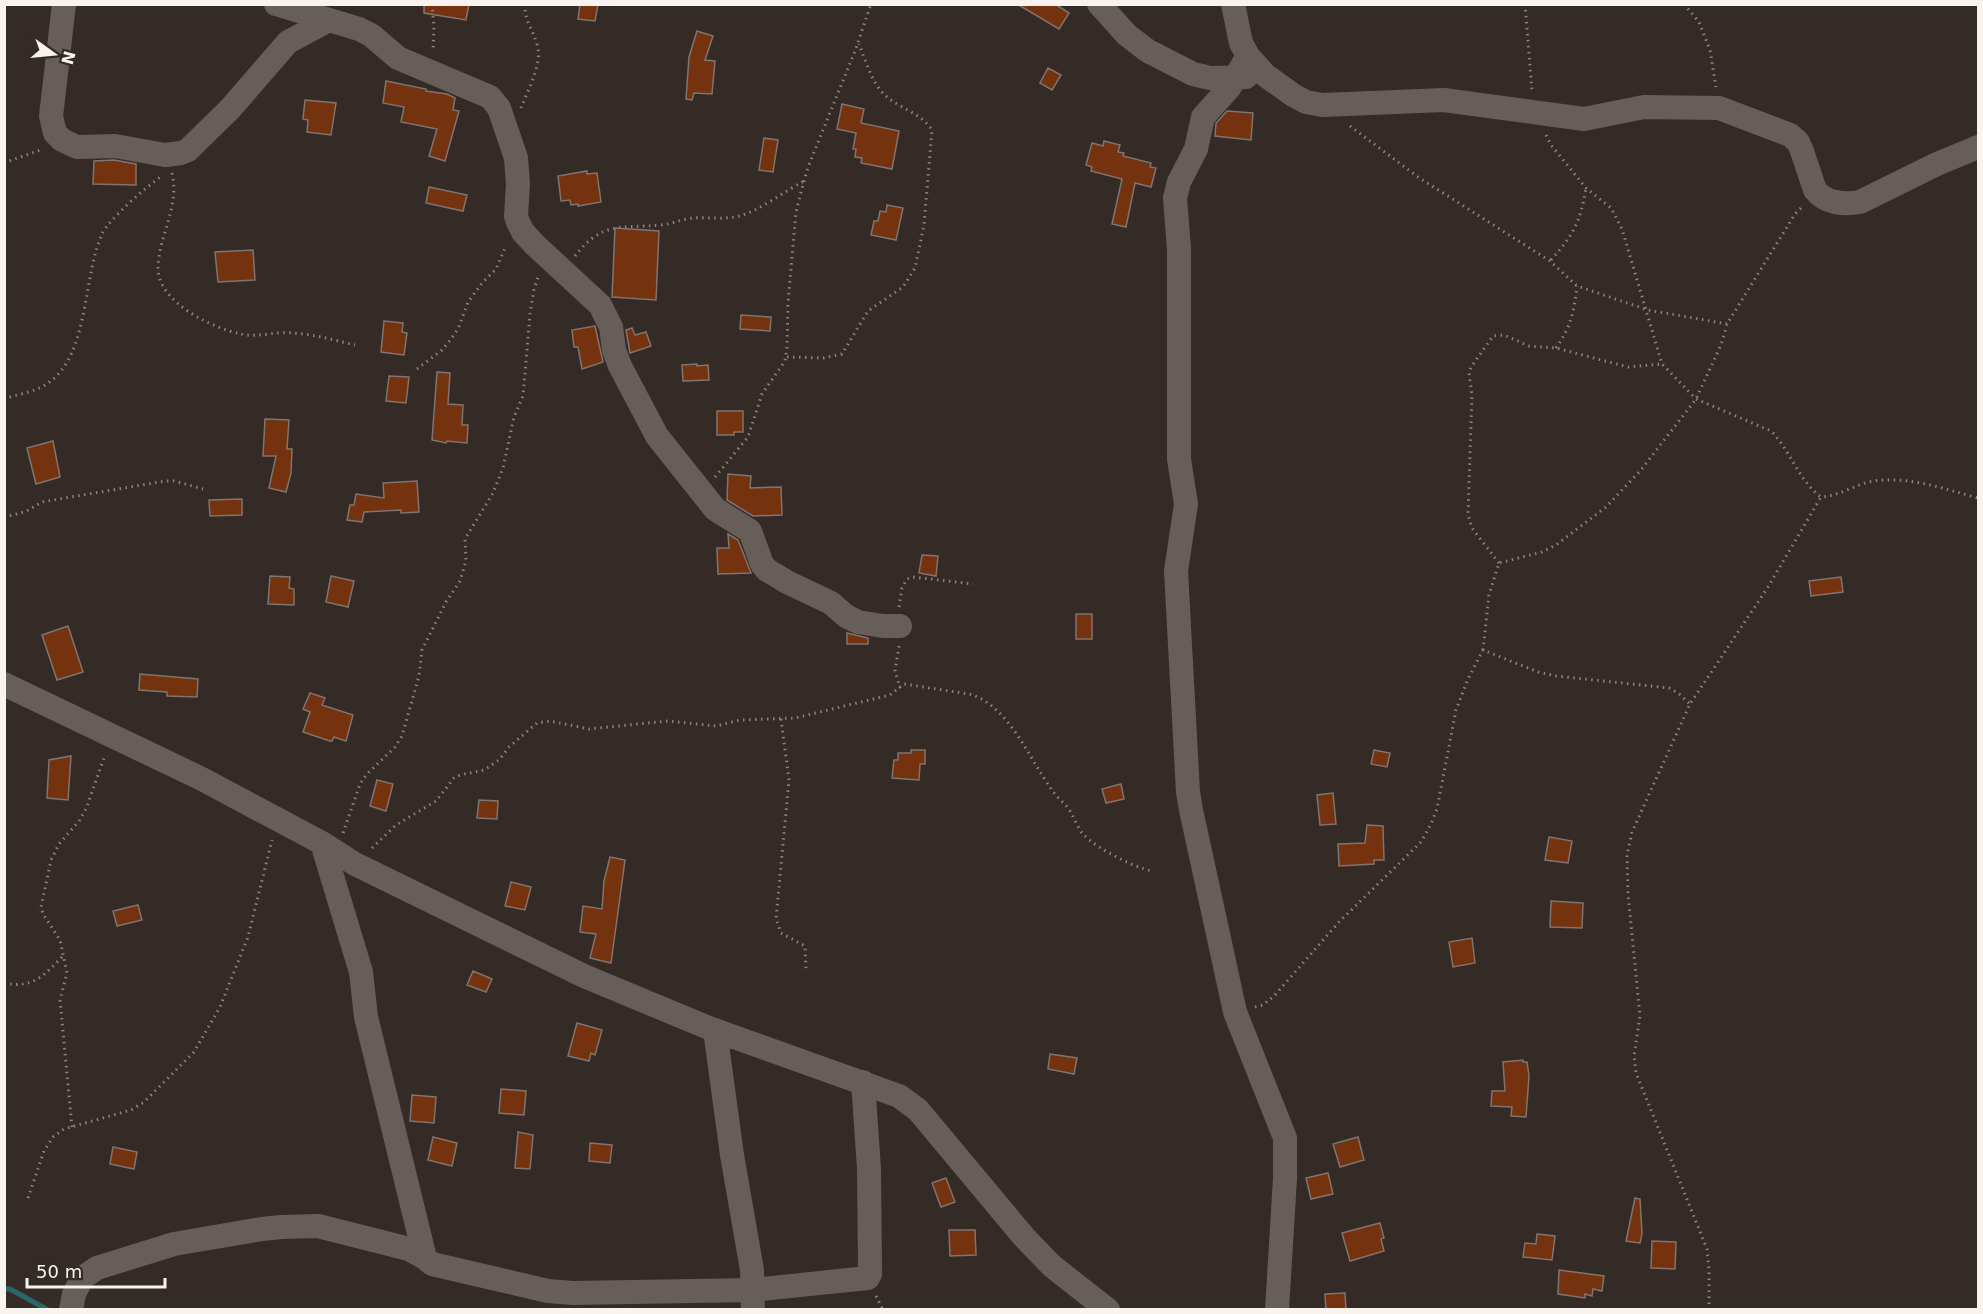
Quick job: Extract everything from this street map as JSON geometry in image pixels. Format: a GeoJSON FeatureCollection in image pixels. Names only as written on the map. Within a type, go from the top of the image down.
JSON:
{"type":"FeatureCollection","features":[{"type":"Feature","properties":{"kind":"street"},"geometry":{"type":"LineString","coordinates":[[64,4],[51,116],[55,133],[71,146],[84,148],[116,146],[165,155],[181,153],[194,144],[230,109],[288,42],[329,20]]}},
{"type":"Feature","properties":{"kind":"street"},"geometry":{"type":"LineString","coordinates":[[276,4],[359,29],[371,35],[398,58],[495,101],[500,108],[518,172],[516,216],[518,222],[523,232],[605,312],[620,366],[657,436],[715,509],[750,531],[762,564],[771,573],[831,603],[846,616],[858,622],[900,626]]}},
{"type":"Feature","properties":{"kind":"street"},"geometry":{"type":"LineString","coordinates":[[1099,4],[1127,35],[1148,51],[1201,77],[1236,78],[1265,75]]}},
{"type":"Feature","properties":{"kind":"street"},"geometry":{"type":"LineString","coordinates":[[1233,4],[1241,43],[1248,56],[1265,75],[1306,102],[1322,105],[1444,100],[1536,111],[1575,119],[1644,107],[1719,108],[1790,135],[1798,142],[1815,190],[1827,200],[1839,202],[1860,202],[1937,164],[1978,147]]}},
{"type":"Feature","properties":{"kind":"street"},"geometry":{"type":"LineString","coordinates":[[1248,56],[1236,78],[1203,117],[1196,149],[1179,182],[1175,198],[1179,249],[1179,459],[1186,504],[1176,572],[1188,792],[1235,1012],[1285,1138],[1285,1178],[1277,1310]]}},
{"type":"Feature","properties":{"kind":"street"},"geometry":{"type":"LineString","coordinates":[[4,684],[202,779],[338,853],[584,976],[715,1030],[899,1096],[918,1110],[1024,1237],[1052,1266],[1108,1310]]}},
{"type":"Feature","properties":{"kind":"street"},"geometry":{"type":"LineString","coordinates":[[338,853],[361,972],[366,1017],[425,1258]]}},
{"type":"Feature","properties":{"kind":"street"},"geometry":{"type":"LineString","coordinates":[[715,1030],[732,1155],[752,1269],[753,1300]]}},
{"type":"Feature","properties":{"kind":"street"},"geometry":{"type":"LineString","coordinates":[[71,1310],[74,1294],[82,1278],[97,1268],[174,1244],[281,1227],[318,1226],[409,1249],[438,1267],[548,1291],[753,1300],[859,1280],[869,1277],[869,1169],[863,1082]]}},
{"type":"Feature","properties":{"kind":"path"},"geometry":{"type":"LineString","coordinates":[[432,4],[434,26],[432,72]]}},
{"type":"Feature","properties":{"kind":"path"},"geometry":{"type":"LineString","coordinates":[[509,139],[538,60],[537,42],[524,15],[525,4]]}},
{"type":"Feature","properties":{"kind":"path"},"geometry":{"type":"LineString","coordinates":[[701,493],[748,437],[762,394],[786,357],[796,212],[804,181],[871,4]]}},
{"type":"Feature","properties":{"kind":"path"},"geometry":{"type":"LineString","coordinates":[[1525,4],[1530,80],[1536,111],[1551,145],[1586,188],[1611,208],[1617,217],[1662,364],[1696,399],[1771,431],[1811,489],[1821,497],[1833,496],[1871,482],[1898,479],[1978,498]]}},
{"type":"Feature","properties":{"kind":"path"},"geometry":{"type":"LineString","coordinates":[[1684,4],[1699,22],[1710,50],[1719,108]]}},
{"type":"Feature","properties":{"kind":"path"},"geometry":{"type":"LineString","coordinates":[[786,357],[823,358],[842,354],[868,311],[903,287],[915,268],[924,225],[932,130],[926,123],[881,92],[858,42]]}},
{"type":"Feature","properties":{"kind":"path"},"geometry":{"type":"LineString","coordinates":[[1322,105],[1418,177],[1550,261],[1577,286],[1647,310],[1727,324]]}},
{"type":"Feature","properties":{"kind":"path"},"geometry":{"type":"LineString","coordinates":[[4,163],[46,147],[71,146]]}},
{"type":"Feature","properties":{"kind":"path"},"geometry":{"type":"LineString","coordinates":[[4,399],[47,384],[68,361],[74,348],[93,259],[102,233],[110,222],[144,189],[171,170],[174,201],[158,268],[160,284],[171,298],[198,319],[242,334],[289,332],[355,345]]}},
{"type":"Feature","properties":{"kind":"path"},"geometry":{"type":"LineString","coordinates":[[338,853],[360,784],[402,736],[419,676],[422,650],[446,602],[460,581],[466,561],[465,539],[494,493],[503,468],[514,417],[523,396],[534,289],[555,263],[599,232],[617,227],[668,224],[691,218],[740,216],[804,181]]}},
{"type":"Feature","properties":{"kind":"path"},"geometry":{"type":"LineString","coordinates":[[1550,261],[1573,233],[1582,214],[1586,188]]}},
{"type":"Feature","properties":{"kind":"path"},"geometry":{"type":"LineString","coordinates":[[1499,563],[1542,552],[1556,545],[1606,507],[1658,450],[1696,399],[1727,324],[1795,214],[1820,195]]}},
{"type":"Feature","properties":{"kind":"path"},"geometry":{"type":"LineString","coordinates":[[417,369],[442,350],[451,339],[458,329],[468,302],[496,269],[506,246]]}},
{"type":"Feature","properties":{"kind":"path"},"geometry":{"type":"LineString","coordinates":[[1556,348],[1567,332],[1575,307],[1577,286]]}},
{"type":"Feature","properties":{"kind":"path"},"geometry":{"type":"LineString","coordinates":[[1499,563],[1472,528],[1468,515],[1472,395],[1469,373],[1493,336],[1504,335],[1529,346],[1556,348],[1628,367],[1662,364]]}},
{"type":"Feature","properties":{"kind":"path"},"geometry":{"type":"LineString","coordinates":[[4,517],[25,512],[42,502],[165,481],[174,481],[203,489]]}},
{"type":"Feature","properties":{"kind":"path"},"geometry":{"type":"LineString","coordinates":[[1709,1310],[1707,1249],[1636,1073],[1634,1056],[1640,1016],[1628,894],[1627,855],[1632,832],[1690,704],[1768,587],[1821,497]]}},
{"type":"Feature","properties":{"kind":"path"},"geometry":{"type":"LineString","coordinates":[[1235,1012],[1263,1005],[1275,995],[1338,923],[1421,842],[1437,809],[1456,710],[1483,650],[1490,595],[1499,563]]}},
{"type":"Feature","properties":{"kind":"path"},"geometry":{"type":"LineString","coordinates":[[1483,650],[1538,672],[1556,676],[1669,688],[1690,704]]}},
{"type":"Feature","properties":{"kind":"path"},"geometry":{"type":"LineString","coordinates":[[338,853],[396,825],[436,801],[454,778],[477,773],[492,765],[514,742],[537,723],[550,721],[589,729],[668,721],[716,726],[740,720],[795,718],[890,695],[904,684],[980,697],[999,713],[1024,744],[1052,791],[1070,811],[1082,833],[1137,868],[1152,871]]}},
{"type":"Feature","properties":{"kind":"path"},"geometry":{"type":"LineString","coordinates":[[781,718],[789,780],[776,919],[781,933],[805,946],[806,969]]}},
{"type":"Feature","properties":{"kind":"path"},"geometry":{"type":"LineString","coordinates":[[72,1126],[60,1000],[67,973],[59,937],[41,910],[45,884],[54,853],[86,809],[97,782],[110,736]]}},
{"type":"Feature","properties":{"kind":"path"},"geometry":{"type":"LineString","coordinates":[[28,1198],[44,1151],[53,1137],[72,1126],[131,1110],[144,1102],[194,1052],[220,1007],[248,938],[277,819]]}},
{"type":"Feature","properties":{"kind":"path"},"geometry":{"type":"LineString","coordinates":[[4,983],[16,985],[35,982],[64,956]]}},
{"type":"Feature","properties":{"kind":"building"},"geometry":{"type":"Polygon","coordinates":[[[424,4],[469,4],[466,20],[424,13],[424,4]]]}},
{"type":"Feature","properties":{"kind":"building"},"geometry":{"type":"Polygon","coordinates":[[[580,4],[598,4],[595,21],[578,19],[580,4]]]}},
{"type":"Feature","properties":{"kind":"building"},"geometry":{"type":"Polygon","coordinates":[[[1017,4],[1055,4],[1069,13],[1059,29],[1017,4]]]}},
{"type":"Feature","properties":{"kind":"building"},"geometry":{"type":"Polygon","coordinates":[[[697,31],[713,36],[705,60],[715,61],[712,94],[694,93],[692,100],[686,99],[689,57],[697,31]]]}},
{"type":"Feature","properties":{"kind":"building"},"geometry":{"type":"Polygon","coordinates":[[[1048,68],[1061,75],[1052,90],[1040,83],[1048,68]]]}},
{"type":"Feature","properties":{"kind":"building"},"geometry":{"type":"Polygon","coordinates":[[[386,81],[447,94],[455,98],[453,110],[459,111],[445,161],[429,156],[437,129],[401,122],[404,107],[383,103],[386,81]]]}},
{"type":"Feature","properties":{"kind":"building"},"geometry":{"type":"Polygon","coordinates":[[[305,100],[336,103],[331,135],[307,132],[308,120],[303,119],[305,100]]]}},
{"type":"Feature","properties":{"kind":"building"},"geometry":{"type":"Polygon","coordinates":[[[842,104],[864,109],[861,123],[899,131],[892,169],[861,163],[862,158],[855,157],[856,149],[853,149],[856,133],[837,129],[842,104]]]}},
{"type":"Feature","properties":{"kind":"building"},"geometry":{"type":"Polygon","coordinates":[[[1227,111],[1253,113],[1251,140],[1215,136],[1216,123],[1227,111]]]}},
{"type":"Feature","properties":{"kind":"building"},"geometry":{"type":"Polygon","coordinates":[[[764,138],[778,140],[773,172],[759,170],[764,138]]]}},
{"type":"Feature","properties":{"kind":"building"},"geometry":{"type":"Polygon","coordinates":[[[1104,141],[1120,145],[1118,152],[1124,153],[1123,156],[1151,163],[1150,167],[1156,168],[1151,187],[1135,183],[1126,227],[1112,224],[1122,179],[1091,171],[1092,167],[1086,165],[1092,143],[1103,146],[1104,141]]]}},
{"type":"Feature","properties":{"kind":"building"},"geometry":{"type":"Polygon","coordinates":[[[114,160],[136,164],[136,185],[93,184],[94,161],[114,160]]]}},
{"type":"Feature","properties":{"kind":"building"},"geometry":{"type":"Polygon","coordinates":[[[587,171],[587,174],[597,173],[601,202],[578,206],[578,204],[571,205],[570,200],[561,201],[558,176],[587,171]]]}},
{"type":"Feature","properties":{"kind":"building"},"geometry":{"type":"Polygon","coordinates":[[[429,187],[467,195],[463,211],[426,203],[429,187]]]}},
{"type":"Feature","properties":{"kind":"building"},"geometry":{"type":"Polygon","coordinates":[[[887,205],[903,208],[896,240],[871,235],[874,221],[878,221],[880,211],[886,212],[887,205]]]}},
{"type":"Feature","properties":{"kind":"building"},"geometry":{"type":"Polygon","coordinates":[[[615,228],[659,231],[656,300],[612,297],[615,228]]]}},
{"type":"Feature","properties":{"kind":"building"},"geometry":{"type":"Polygon","coordinates":[[[253,250],[255,280],[218,282],[215,252],[253,250]]]}},
{"type":"Feature","properties":{"kind":"building"},"geometry":{"type":"Polygon","coordinates":[[[741,315],[771,317],[770,331],[740,329],[741,315]]]}},
{"type":"Feature","properties":{"kind":"building"},"geometry":{"type":"Polygon","coordinates":[[[384,321],[403,323],[402,332],[407,333],[404,355],[381,352],[384,321]]]}},
{"type":"Feature","properties":{"kind":"building"},"geometry":{"type":"Polygon","coordinates":[[[595,326],[603,362],[582,369],[578,347],[574,347],[572,330],[595,326]]]}},
{"type":"Feature","properties":{"kind":"building"},"geometry":{"type":"Polygon","coordinates":[[[632,328],[635,335],[646,332],[651,346],[630,353],[626,330],[632,328]]]}},
{"type":"Feature","properties":{"kind":"building"},"geometry":{"type":"Polygon","coordinates":[[[697,364],[697,366],[708,365],[709,380],[683,381],[682,365],[697,364]]]}},
{"type":"Feature","properties":{"kind":"building"},"geometry":{"type":"Polygon","coordinates":[[[437,372],[450,373],[448,404],[463,405],[462,425],[468,425],[467,443],[432,440],[437,372]]]}},
{"type":"Feature","properties":{"kind":"building"},"geometry":{"type":"Polygon","coordinates":[[[389,376],[409,377],[406,403],[386,401],[389,376]]]}},
{"type":"Feature","properties":{"kind":"building"},"geometry":{"type":"Polygon","coordinates":[[[717,411],[743,411],[743,432],[734,432],[734,435],[717,435],[717,411]]]}},
{"type":"Feature","properties":{"kind":"building"},"geometry":{"type":"Polygon","coordinates":[[[265,419],[289,420],[287,449],[292,449],[291,473],[286,492],[269,488],[276,456],[263,456],[265,419]]]}},
{"type":"Feature","properties":{"kind":"building"},"geometry":{"type":"Polygon","coordinates":[[[53,441],[60,477],[36,484],[27,448],[53,441]]]}},
{"type":"Feature","properties":{"kind":"building"},"geometry":{"type":"Polygon","coordinates":[[[728,474],[751,476],[750,488],[781,487],[782,515],[753,516],[727,500],[728,474]]]}},
{"type":"Feature","properties":{"kind":"building"},"geometry":{"type":"Polygon","coordinates":[[[417,481],[419,512],[401,513],[401,510],[364,512],[362,522],[347,520],[350,505],[354,505],[356,494],[384,498],[383,483],[417,481]]]}},
{"type":"Feature","properties":{"kind":"building"},"geometry":{"type":"Polygon","coordinates":[[[242,499],[242,515],[210,516],[209,500],[242,499]]]}},
{"type":"Feature","properties":{"kind":"building"},"geometry":{"type":"Polygon","coordinates":[[[728,534],[738,540],[751,573],[718,574],[717,548],[729,548],[728,534]]]}},
{"type":"Feature","properties":{"kind":"building"},"geometry":{"type":"Polygon","coordinates":[[[922,555],[938,556],[936,576],[919,573],[922,555]]]}},
{"type":"Feature","properties":{"kind":"building"},"geometry":{"type":"Polygon","coordinates":[[[270,576],[290,577],[289,588],[294,589],[294,605],[268,604],[270,576]]]}},
{"type":"Feature","properties":{"kind":"building"},"geometry":{"type":"Polygon","coordinates":[[[331,576],[354,581],[348,607],[326,602],[331,576]]]}},
{"type":"Feature","properties":{"kind":"building"},"geometry":{"type":"Polygon","coordinates":[[[1841,577],[1843,592],[1811,596],[1809,581],[1841,577]]]}},
{"type":"Feature","properties":{"kind":"building"},"geometry":{"type":"Polygon","coordinates":[[[1076,614],[1092,614],[1092,639],[1076,639],[1076,614]]]}},
{"type":"Feature","properties":{"kind":"building"},"geometry":{"type":"Polygon","coordinates":[[[68,626],[83,672],[57,680],[42,635],[68,626]]]}},
{"type":"Feature","properties":{"kind":"building"},"geometry":{"type":"Polygon","coordinates":[[[847,633],[868,638],[868,644],[847,644],[847,633]]]}},
{"type":"Feature","properties":{"kind":"building"},"geometry":{"type":"Polygon","coordinates":[[[140,674],[198,679],[197,697],[167,696],[167,692],[139,690],[140,674]]]}},
{"type":"Feature","properties":{"kind":"building"},"geometry":{"type":"Polygon","coordinates":[[[310,693],[325,698],[322,705],[353,715],[346,741],[334,737],[330,741],[303,732],[310,712],[303,709],[310,693]]]}},
{"type":"Feature","properties":{"kind":"building"},"geometry":{"type":"Polygon","coordinates":[[[911,750],[925,750],[925,764],[920,764],[919,780],[892,778],[894,760],[898,760],[898,753],[911,753],[911,750]]]}},
{"type":"Feature","properties":{"kind":"building"},"geometry":{"type":"Polygon","coordinates":[[[1374,750],[1390,753],[1387,767],[1371,764],[1374,750]]]}},
{"type":"Feature","properties":{"kind":"building"},"geometry":{"type":"Polygon","coordinates":[[[71,756],[68,800],[47,798],[49,760],[71,756]]]}},
{"type":"Feature","properties":{"kind":"building"},"geometry":{"type":"Polygon","coordinates":[[[377,780],[393,784],[386,811],[370,806],[377,780]]]}},
{"type":"Feature","properties":{"kind":"building"},"geometry":{"type":"Polygon","coordinates":[[[1121,784],[1124,799],[1106,803],[1102,789],[1121,784]]]}},
{"type":"Feature","properties":{"kind":"building"},"geometry":{"type":"Polygon","coordinates":[[[1333,793],[1336,824],[1320,825],[1317,795],[1333,793]]]}},
{"type":"Feature","properties":{"kind":"building"},"geometry":{"type":"Polygon","coordinates":[[[479,800],[498,801],[497,819],[477,818],[479,800]]]}},
{"type":"Feature","properties":{"kind":"building"},"geometry":{"type":"Polygon","coordinates":[[[1367,825],[1383,826],[1384,860],[1374,860],[1374,864],[1339,866],[1338,844],[1365,843],[1367,825]]]}},
{"type":"Feature","properties":{"kind":"building"},"geometry":{"type":"Polygon","coordinates":[[[1549,837],[1572,841],[1568,863],[1545,860],[1549,837]]]}},
{"type":"Feature","properties":{"kind":"building"},"geometry":{"type":"Polygon","coordinates":[[[610,857],[625,860],[611,963],[590,958],[596,934],[580,932],[583,906],[602,909],[604,881],[610,857]]]}},
{"type":"Feature","properties":{"kind":"building"},"geometry":{"type":"Polygon","coordinates":[[[511,882],[531,887],[525,910],[505,906],[511,882]]]}},
{"type":"Feature","properties":{"kind":"building"},"geometry":{"type":"Polygon","coordinates":[[[1551,901],[1583,903],[1582,928],[1550,927],[1551,901]]]}},
{"type":"Feature","properties":{"kind":"building"},"geometry":{"type":"Polygon","coordinates":[[[138,905],[142,920],[117,926],[113,911],[138,905]]]}},
{"type":"Feature","properties":{"kind":"building"},"geometry":{"type":"Polygon","coordinates":[[[1472,938],[1475,963],[1453,967],[1449,942],[1472,938]]]}},
{"type":"Feature","properties":{"kind":"building"},"geometry":{"type":"Polygon","coordinates":[[[473,971],[492,979],[486,992],[467,985],[473,971]]]}},
{"type":"Feature","properties":{"kind":"building"},"geometry":{"type":"Polygon","coordinates":[[[577,1023],[602,1030],[595,1055],[591,1053],[589,1061],[568,1056],[577,1023]]]}},
{"type":"Feature","properties":{"kind":"building"},"geometry":{"type":"Polygon","coordinates":[[[1050,1054],[1077,1058],[1074,1074],[1048,1069],[1050,1054]]]}},
{"type":"Feature","properties":{"kind":"building"},"geometry":{"type":"Polygon","coordinates":[[[1523,1060],[1527,1062],[1529,1076],[1526,1117],[1511,1116],[1512,1107],[1491,1106],[1492,1091],[1505,1091],[1503,1062],[1523,1060]]]}},
{"type":"Feature","properties":{"kind":"building"},"geometry":{"type":"Polygon","coordinates":[[[501,1089],[526,1091],[524,1115],[499,1113],[501,1089]]]}},
{"type":"Feature","properties":{"kind":"building"},"geometry":{"type":"Polygon","coordinates":[[[412,1095],[436,1097],[434,1123],[410,1121],[412,1095]]]}},
{"type":"Feature","properties":{"kind":"building"},"geometry":{"type":"Polygon","coordinates":[[[518,1132],[533,1135],[530,1169],[515,1168],[518,1132]]]}},
{"type":"Feature","properties":{"kind":"building"},"geometry":{"type":"Polygon","coordinates":[[[433,1137],[457,1143],[452,1166],[428,1160],[433,1137]]]}},
{"type":"Feature","properties":{"kind":"building"},"geometry":{"type":"Polygon","coordinates":[[[1358,1137],[1364,1160],[1340,1167],[1333,1144],[1358,1137]]]}},
{"type":"Feature","properties":{"kind":"building"},"geometry":{"type":"Polygon","coordinates":[[[590,1143],[612,1145],[610,1163],[589,1161],[590,1143]]]}},
{"type":"Feature","properties":{"kind":"building"},"geometry":{"type":"Polygon","coordinates":[[[113,1147],[137,1152],[134,1169],[110,1164],[113,1147]]]}},
{"type":"Feature","properties":{"kind":"building"},"geometry":{"type":"Polygon","coordinates":[[[1328,1173],[1333,1194],[1311,1199],[1306,1178],[1328,1173]]]}},
{"type":"Feature","properties":{"kind":"building"},"geometry":{"type":"Polygon","coordinates":[[[946,1178],[955,1202],[941,1207],[932,1183],[946,1178]]]}},
{"type":"Feature","properties":{"kind":"building"},"geometry":{"type":"Polygon","coordinates":[[[1635,1198],[1640,1199],[1642,1234],[1640,1243],[1626,1241],[1635,1198]]]}},
{"type":"Feature","properties":{"kind":"building"},"geometry":{"type":"Polygon","coordinates":[[[1380,1223],[1384,1238],[1381,1239],[1384,1251],[1350,1261],[1342,1233],[1380,1223]]]}},
{"type":"Feature","properties":{"kind":"building"},"geometry":{"type":"Polygon","coordinates":[[[949,1230],[975,1230],[976,1255],[950,1256],[949,1230]]]}},
{"type":"Feature","properties":{"kind":"building"},"geometry":{"type":"Polygon","coordinates":[[[1537,1234],[1555,1236],[1552,1260],[1523,1257],[1525,1243],[1536,1244],[1537,1234]]]}},
{"type":"Feature","properties":{"kind":"building"},"geometry":{"type":"Polygon","coordinates":[[[1652,1241],[1676,1242],[1675,1269],[1651,1268],[1652,1241]]]}},
{"type":"Feature","properties":{"kind":"building"},"geometry":{"type":"Polygon","coordinates":[[[1559,1270],[1604,1276],[1602,1291],[1593,1289],[1592,1296],[1585,1294],[1585,1298],[1558,1294],[1559,1270]]]}},
{"type":"Feature","properties":{"kind":"building"},"geometry":{"type":"Polygon","coordinates":[[[1345,1293],[1346,1310],[1326,1310],[1325,1294],[1345,1293]]]}},
{"type":"Feature","properties":{"kind":"waterway"},"geometry":{"type":"LineString","coordinates":[[4,1289],[10,1289],[48,1310]]}}]}
